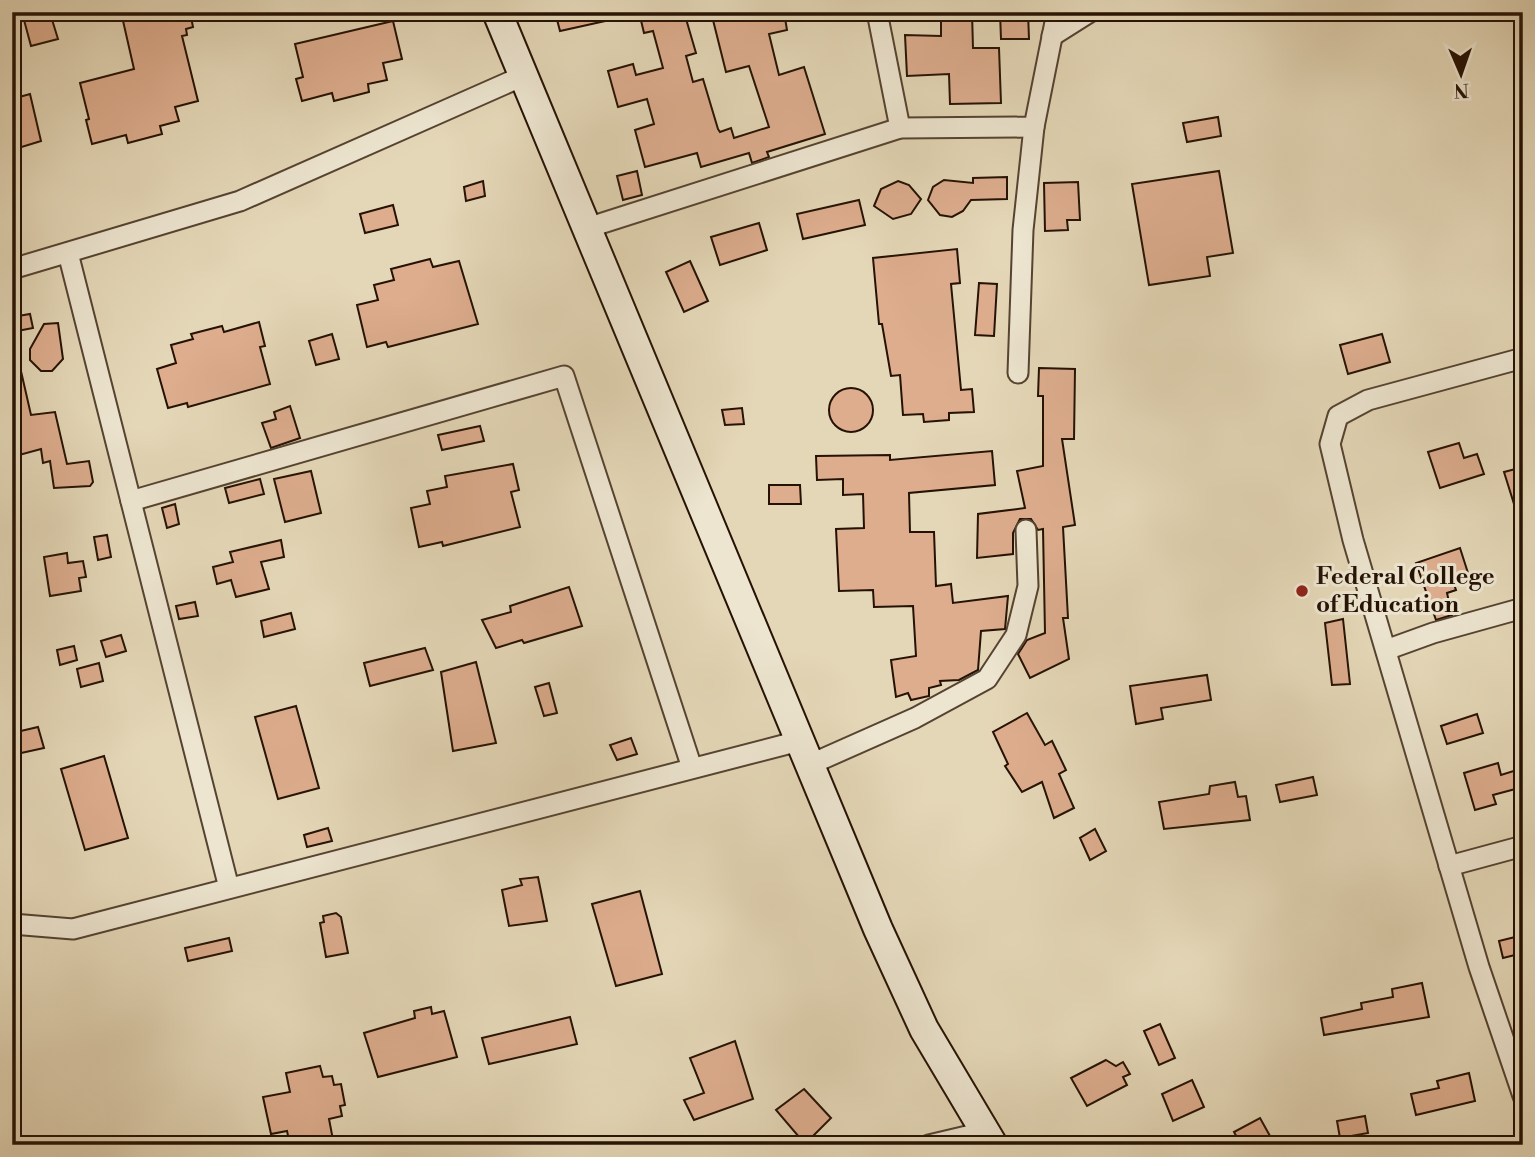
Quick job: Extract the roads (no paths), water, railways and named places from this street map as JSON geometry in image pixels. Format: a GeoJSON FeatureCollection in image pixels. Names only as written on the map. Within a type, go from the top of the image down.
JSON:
{"type":"FeatureCollection","features":[{"type":"Feature","properties":{"kind":"main road"},"geometry":{"type":"LineString","coordinates":[[497,12],[900,979],[930,1040],[989,1138]]}},
{"type":"Feature","properties":{"kind":"street"},"geometry":{"type":"LineString","coordinates":[[877,12],[900,128]]}},
{"type":"Feature","properties":{"kind":"street"},"geometry":{"type":"LineString","coordinates":[[1018,373],[1023,230],[1034,127],[1057,12]]}},
{"type":"Feature","properties":{"kind":"street"},"geometry":{"type":"LineString","coordinates":[[1052,36],[1090,12]]}},
{"type":"Feature","properties":{"kind":"street"},"geometry":{"type":"LineString","coordinates":[[12,269],[240,201],[523,76]]}},
{"type":"Feature","properties":{"kind":"street"},"geometry":{"type":"LineString","coordinates":[[587,228],[900,128],[1034,127]]}},
{"type":"Feature","properties":{"kind":"street"},"geometry":{"type":"LineString","coordinates":[[68,253],[229,888]]}},
{"type":"Feature","properties":{"kind":"street"},"geometry":{"type":"LineString","coordinates":[[1522,1092],[1479,967],[1353,540],[1329,444],[1338,416],[1368,400],[1523,358]]}},
{"type":"Feature","properties":{"kind":"street"},"geometry":{"type":"LineString","coordinates":[[131,501],[564,376],[692,768]]}},
{"type":"Feature","properties":{"kind":"street"},"geometry":{"type":"LineString","coordinates":[[12,924],[73,929],[692,768],[804,753],[915,718],[987,679],[1016,635],[1028,586],[1026,530]]}},
{"type":"Feature","properties":{"kind":"street"},"geometry":{"type":"LineString","coordinates":[[1386,650],[1433,633],[1523,608]]}},
{"type":"Feature","properties":{"kind":"street"},"geometry":{"type":"LineString","coordinates":[[1449,866],[1523,846]]}},
{"type":"Feature","properties":{"kind":"street"},"geometry":{"type":"LineString","coordinates":[[929,1145],[989,1138]]}},
{"type":"Feature","properties":{"kind":"place","name":"Federal College of Education"},"geometry":{"type":"Point","coordinates":[1302,591]}}]}
